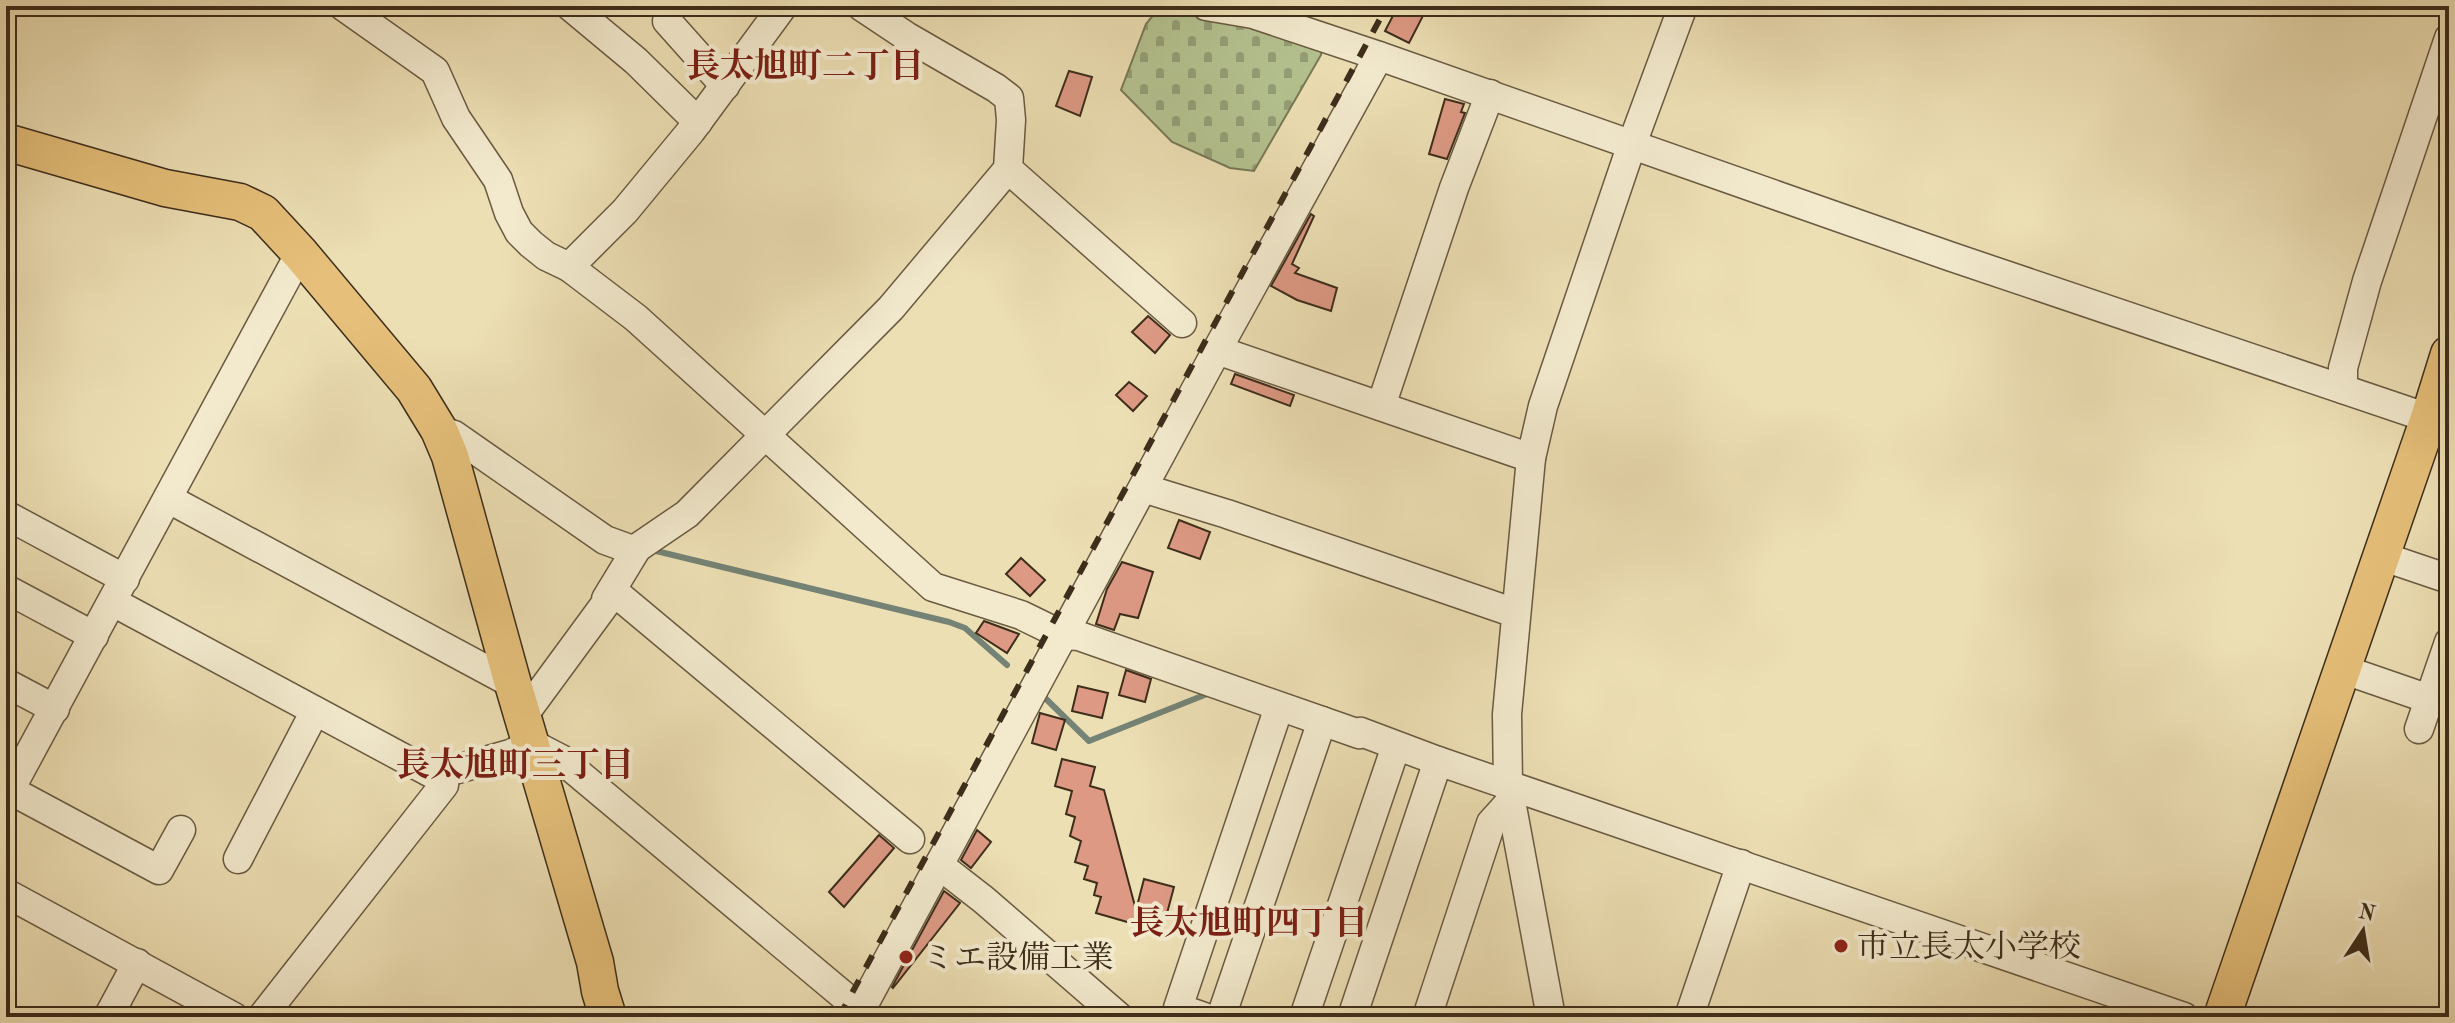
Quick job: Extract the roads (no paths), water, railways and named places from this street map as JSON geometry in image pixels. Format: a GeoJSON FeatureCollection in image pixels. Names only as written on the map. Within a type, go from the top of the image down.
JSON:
{"type":"FeatureCollection","features":[{"type":"Feature","properties":{"kind":"main road"},"geometry":{"type":"LineString","coordinates":[[6,142],[165,188],[240,202],[263,213],[414,389],[439,430],[469,516],[608,1017]]}},
{"type":"Feature","properties":{"kind":"main road"},"geometry":{"type":"LineString","coordinates":[[2222,1017],[2381,556],[2439,422],[2449,354]]}},
{"type":"Feature","properties":{"kind":"street"},"geometry":{"type":"LineString","coordinates":[[343,6],[435,71],[456,118],[498,180],[519,232],[546,256],[569,267],[658,336],[933,587],[1021,615],[1062,635],[1079,636],[1279,707],[1359,734],[1361,732],[1510,793],[1741,864],[2184,1017]]}},
{"type":"Feature","properties":{"kind":"street"},"geometry":{"type":"LineString","coordinates":[[570,6],[636,61],[698,122]]}},
{"type":"Feature","properties":{"kind":"street"},"geometry":{"type":"LineString","coordinates":[[569,267],[625,211],[698,122],[783,6]]}},
{"type":"Feature","properties":{"kind":"street"},"geometry":{"type":"LineString","coordinates":[[6,515],[119,591],[315,711],[431,773],[440,774],[510,754],[523,715],[606,603],[637,548],[687,514],[891,308],[1008,169],[1009,98],[861,6]]}},
{"type":"Feature","properties":{"kind":"street"},"geometry":{"type":"LineString","coordinates":[[1206,6],[1253,14],[1379,56],[1949,256],[2439,422]]}},
{"type":"Feature","properties":{"kind":"street"},"geometry":{"type":"LineString","coordinates":[[1551,1017],[1510,793],[1507,714],[1531,458],[1543,406],[1632,144],[1683,6]]}},
{"type":"Feature","properties":{"kind":"street"},"geometry":{"type":"LineString","coordinates":[[667,21],[725,86]]}},
{"type":"Feature","properties":{"kind":"street"},"geometry":{"type":"LineString","coordinates":[[2343,389],[2343,368],[2367,281],[2449,38]]}},
{"type":"Feature","properties":{"kind":"street"},"geometry":{"type":"LineString","coordinates":[[169,499],[523,715],[561,759],[862,1015],[1062,635],[1379,56]]}},
{"type":"Feature","properties":{"kind":"street"},"geometry":{"type":"LineString","coordinates":[[1381,406],[1454,188],[1490,94]]}},
{"type":"Feature","properties":{"kind":"street"},"geometry":{"type":"LineString","coordinates":[[1008,169],[1182,323]]}},
{"type":"Feature","properties":{"kind":"street"},"geometry":{"type":"LineString","coordinates":[[181,830],[159,870],[9,785],[55,709],[169,499],[167,495],[300,253]]}},
{"type":"Feature","properties":{"kind":"street"},"geometry":{"type":"LineString","coordinates":[[1217,350],[1531,458]]}},
{"type":"Feature","properties":{"kind":"street"},"geometry":{"type":"LineString","coordinates":[[439,430],[454,435],[605,540],[630,549],[637,548]]}},
{"type":"Feature","properties":{"kind":"street"},"geometry":{"type":"LineString","coordinates":[[1143,488],[1515,613]]}},
{"type":"Feature","properties":{"kind":"street"},"geometry":{"type":"LineString","coordinates":[[2381,556],[2449,579]]}},
{"type":"Feature","properties":{"kind":"street"},"geometry":{"type":"LineString","coordinates":[[6,589],[94,636]]}},
{"type":"Feature","properties":{"kind":"street"},"geometry":{"type":"LineString","coordinates":[[612,590],[910,839]]}},
{"type":"Feature","properties":{"kind":"street"},"geometry":{"type":"LineString","coordinates":[[2419,729],[2449,642]]}},
{"type":"Feature","properties":{"kind":"street"},"geometry":{"type":"LineString","coordinates":[[2342,669],[2429,699]]}},
{"type":"Feature","properties":{"kind":"street"},"geometry":{"type":"LineString","coordinates":[[6,683],[55,709]]}},
{"type":"Feature","properties":{"kind":"street"},"geometry":{"type":"LineString","coordinates":[[1204,1017],[1178,1008],[1279,707]]}},
{"type":"Feature","properties":{"kind":"street"},"geometry":{"type":"LineString","coordinates":[[238,859],[315,711]]}},
{"type":"Feature","properties":{"kind":"street"},"geometry":{"type":"LineString","coordinates":[[1221,1017],[1322,721]]}},
{"type":"Feature","properties":{"kind":"street"},"geometry":{"type":"LineString","coordinates":[[1304,1017],[1396,746]]}},
{"type":"Feature","properties":{"kind":"street"},"geometry":{"type":"LineString","coordinates":[[1352,1017],[1438,761]]}},
{"type":"Feature","properties":{"kind":"street"},"geometry":{"type":"LineString","coordinates":[[262,1017],[444,785],[440,774]]}},
{"type":"Feature","properties":{"kind":"street"},"geometry":{"type":"LineString","coordinates":[[1427,1017],[1491,823],[1510,793]]}},
{"type":"Feature","properties":{"kind":"street"},"geometry":{"type":"LineString","coordinates":[[1689,1017],[1741,864]]}},
{"type":"Feature","properties":{"kind":"street"},"geometry":{"type":"LineString","coordinates":[[939,865],[995,909],[1119,1017]]}},
{"type":"Feature","properties":{"kind":"street"},"geometry":{"type":"LineString","coordinates":[[6,893],[137,963],[224,1015]]}},
{"type":"Feature","properties":{"kind":"street"},"geometry":{"type":"LineString","coordinates":[[108,1017],[137,963]]}},
{"type":"Feature","properties":{"kind":"waterway"},"geometry":{"type":"LineString","coordinates":[[652,550],[949,622],[965,628],[1007,665]]}},
{"type":"Feature","properties":{"kind":"waterway"},"geometry":{"type":"LineString","coordinates":[[1042,695],[1089,741],[1207,694]]}},
{"type":"Feature","properties":{"kind":"railway"},"geometry":{"type":"LineString","coordinates":[[839,1017],[1387,6]]}},
{"type":"Feature","properties":{"kind":"place","name":"市立長太小学校"},"geometry":{"type":"Point","coordinates":[1841,946]}},
{"type":"Feature","properties":{"kind":"place","name":"ミエ設備工業"},"geometry":{"type":"Point","coordinates":[906,957]}},
{"type":"Feature","properties":{"kind":"district","name":"長太旭町二丁目"},"geometry":{"type":"Point","coordinates":[805,65]}},
{"type":"Feature","properties":{"kind":"district","name":"長太旭町三丁目"},"geometry":{"type":"Point","coordinates":[515,764]}},
{"type":"Feature","properties":{"kind":"district","name":"長太旭町四丁目"},"geometry":{"type":"Point","coordinates":[1249,922]}}]}
